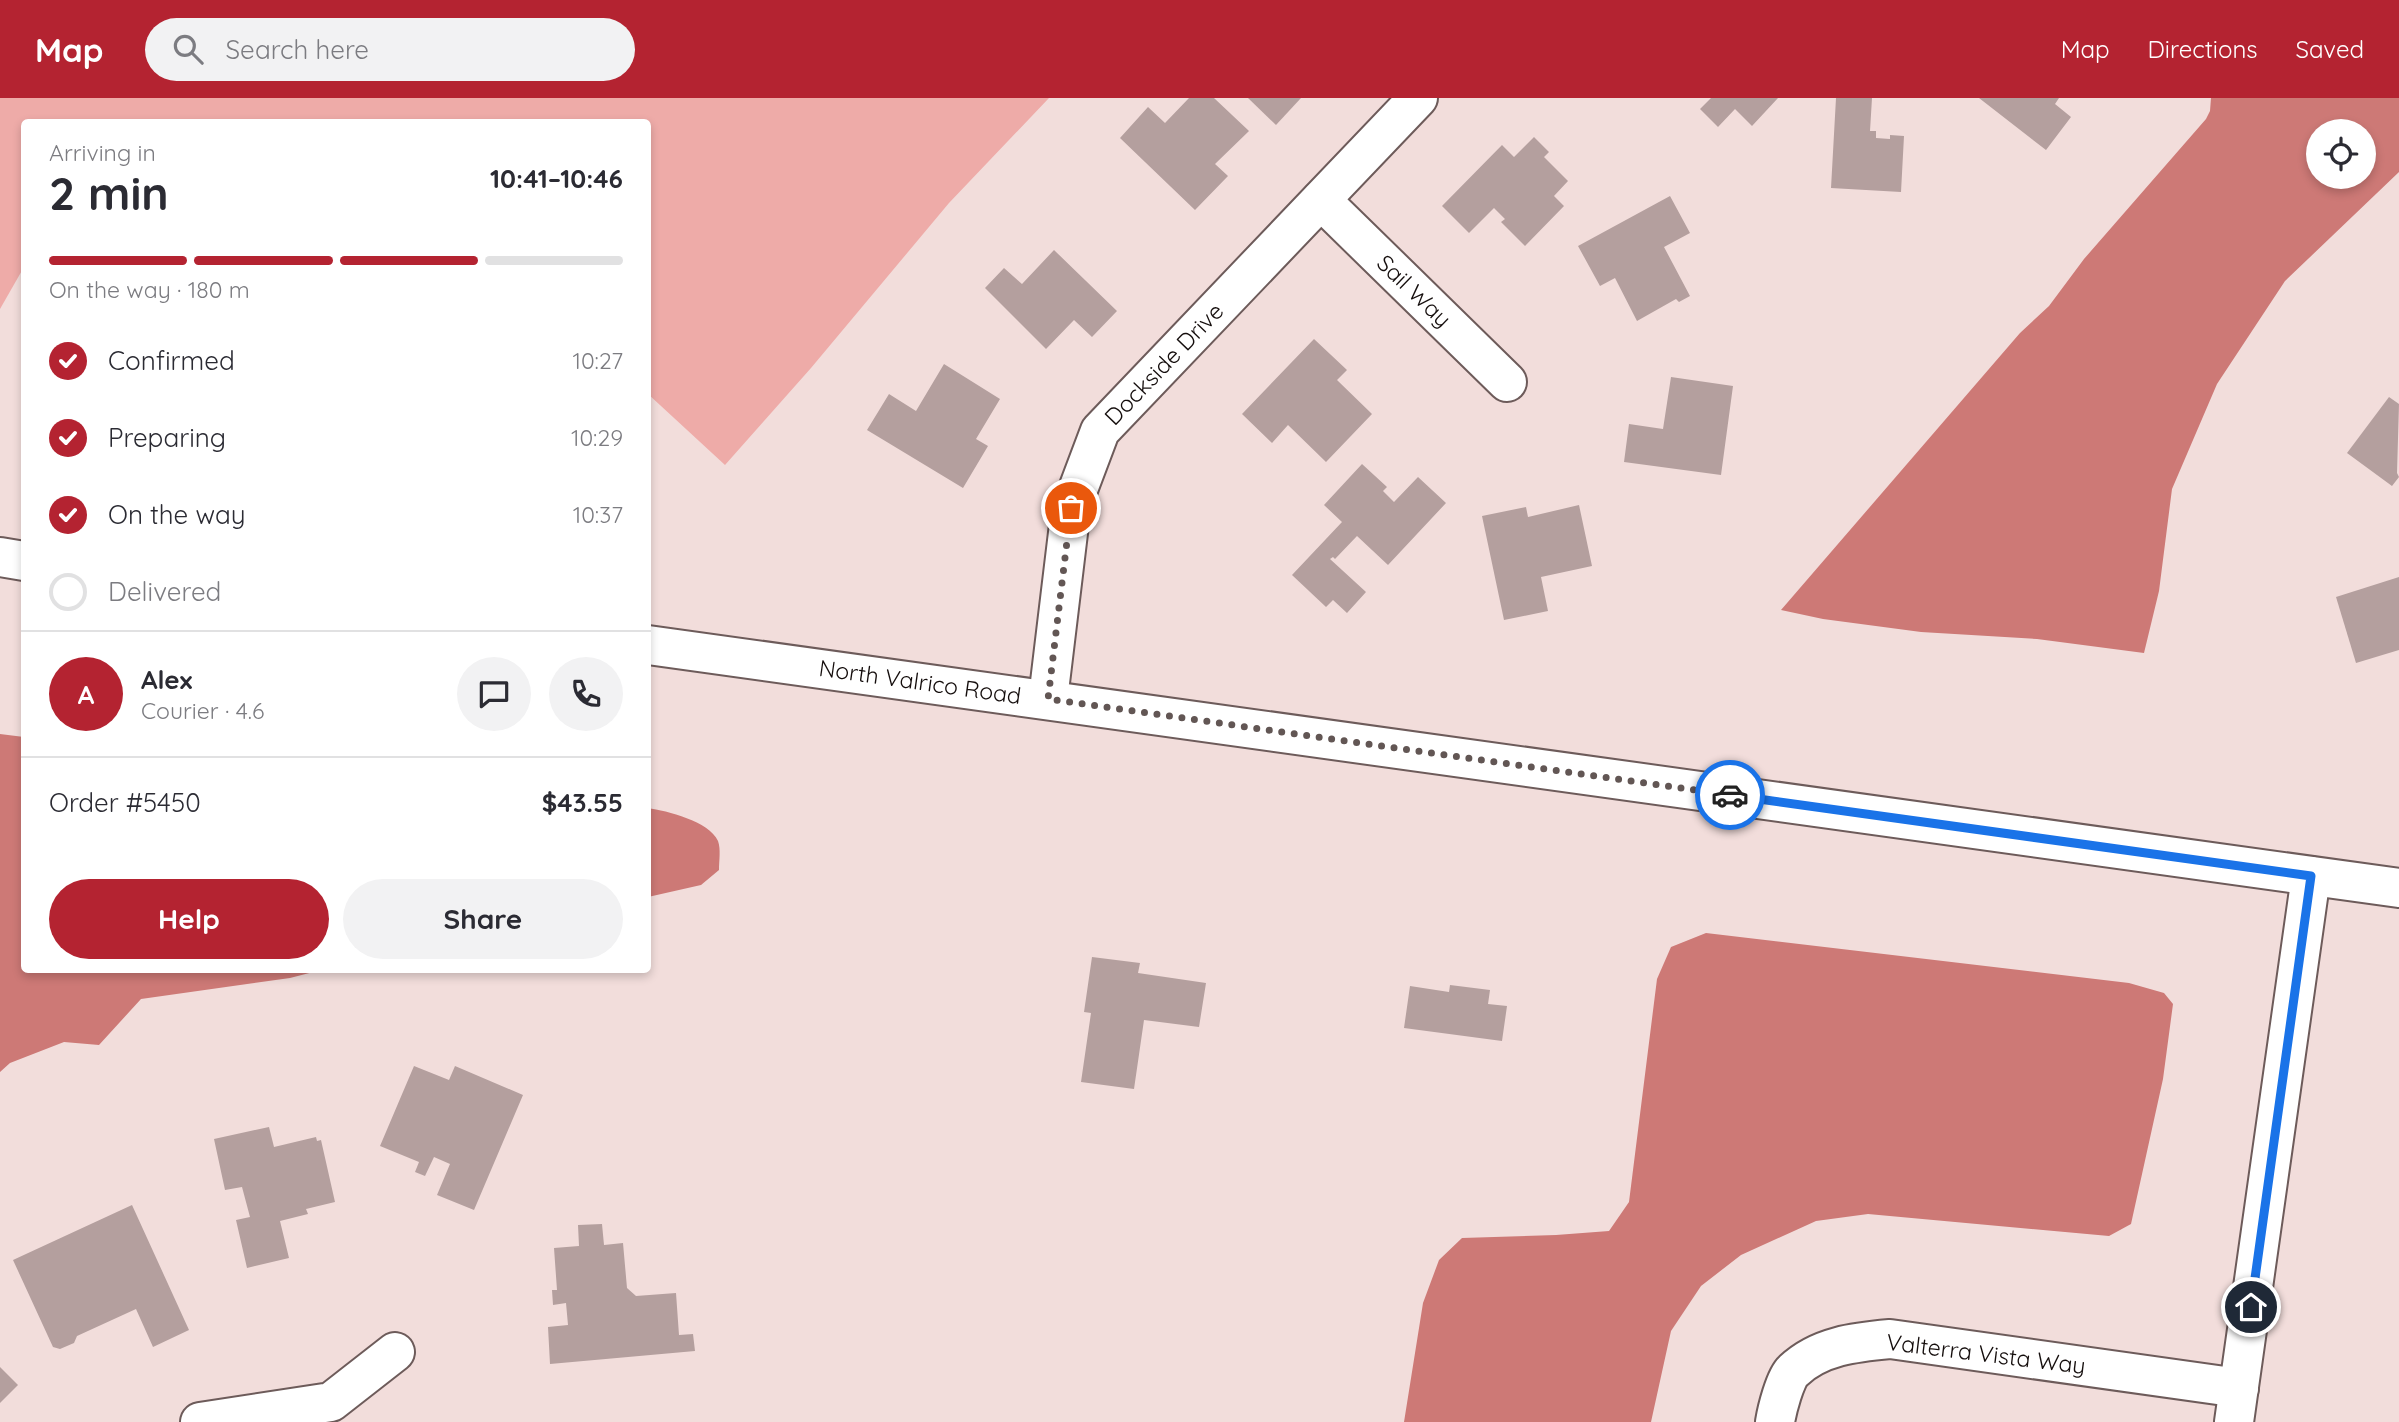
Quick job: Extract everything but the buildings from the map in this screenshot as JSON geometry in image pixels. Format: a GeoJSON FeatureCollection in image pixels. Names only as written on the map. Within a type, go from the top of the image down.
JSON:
{"type":"FeatureCollection","features":[{"type":"Feature","properties":{"kind":"street","name":"Dockside Drive"},"geometry":{"type":"LineString","coordinates":[[1048,699],[1071,508],[1100,431],[1418,98]]}},
{"type":"Feature","properties":{"kind":"street","name":"Sail Way"},"geometry":{"type":"LineString","coordinates":[[1321,200],[1507,382]]}},
{"type":"Feature","properties":{"kind":"street"},"geometry":{"type":"LineString","coordinates":[[0,557],[21,560]]}},
{"type":"Feature","properties":{"kind":"street","name":"North Valrico Road"},"geometry":{"type":"LineString","coordinates":[[651,645],[2399,888]]}},
{"type":"Feature","properties":{"kind":"street","name":"Valterra Vista Way"},"geometry":{"type":"LineString","coordinates":[[1775,1422],[1791,1372],[1827,1349],[1857,1342],[1891,1339],[2237,1405],[2311,876]]}},
{"type":"Feature","properties":{"kind":"street"},"geometry":{"type":"LineString","coordinates":[[200,1422],[331,1402],[395,1352]]}},
{"type":"Feature","properties":{"kind":"shaded area"},"geometry":{"type":"Polygon","coordinates":[[[0,98],[1049,98],[949,203],[811,368],[725,465],[651,397],[651,119],[21,119],[21,272],[0,309],[0,98]]]}},
{"type":"Feature","properties":{"kind":"shaded area"},"geometry":{"type":"Polygon","coordinates":[[[2211,98],[2399,98],[2399,172],[2285,281],[2217,384],[2172,489],[2159,591],[2144,653],[2037,639],[1921,632],[1823,619],[1781,610],[2020,333],[2049,306],[2084,259],[2206,119],[2211,98]]]}},
{"type":"Feature","properties":{"kind":"shaded area"},"geometry":{"type":"Polygon","coordinates":[[[0,734],[21,737],[21,973],[309,973],[141,999],[99,1045],[64,1042],[10,1063],[0,1072],[0,734]]]}},
{"type":"Feature","properties":{"kind":"shaded area"},"geometry":{"type":"Polygon","coordinates":[[[651,809],[687,818],[706,828],[718,841],[719,870],[701,885],[651,896],[651,809]]]}},
{"type":"Feature","properties":{"kind":"shaded area"},"geometry":{"type":"Polygon","coordinates":[[[1706,933],[2129,983],[2164,993],[2173,1004],[2163,1079],[2131,1224],[2109,1236],[1868,1214],[1816,1221],[1741,1255],[1701,1286],[1671,1331],[1651,1422],[1404,1422],[1423,1303],[1439,1260],[1462,1238],[1609,1231],[1629,1202],[1657,979],[1671,947],[1706,933]]]}},
{"type":"Feature","properties":{"kind":"way so far"},"geometry":{"type":"LineString","coordinates":[[1071,508],[1048,699],[1730,795]]}},
{"type":"Feature","properties":{"kind":"route"},"geometry":{"type":"LineString","coordinates":[[1730,795],[2311,876],[2251,1307]]}}]}
